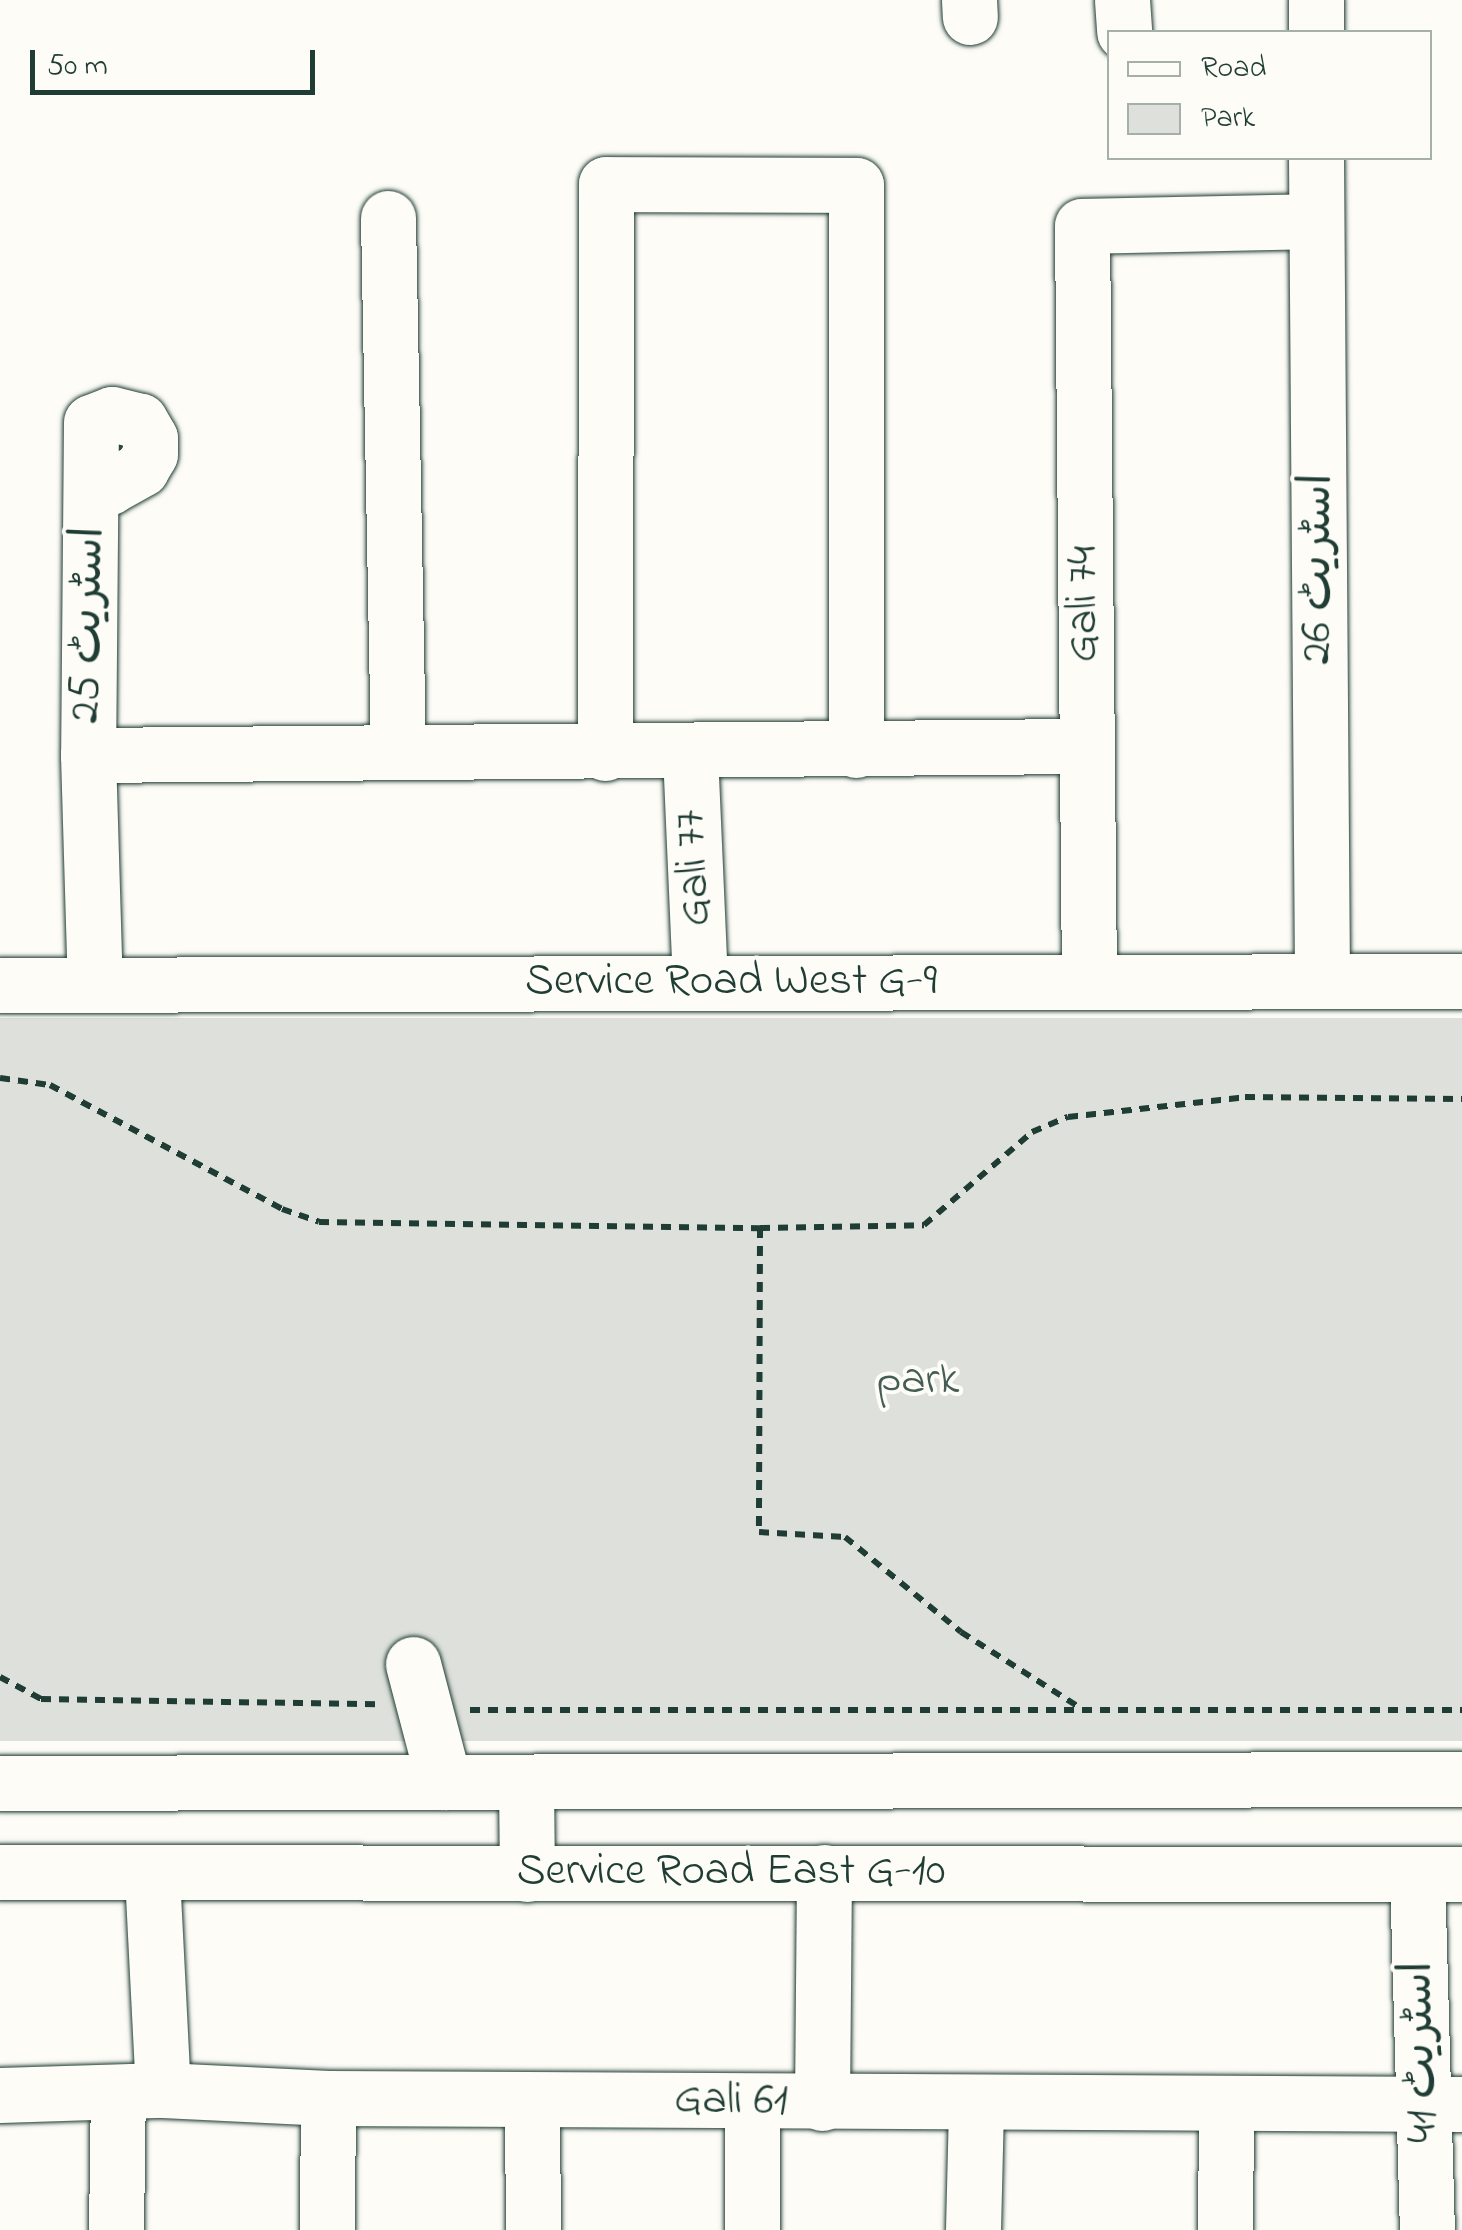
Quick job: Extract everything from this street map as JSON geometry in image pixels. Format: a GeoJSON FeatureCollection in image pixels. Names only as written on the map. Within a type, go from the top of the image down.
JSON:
{"type":"FeatureCollection","features":[{"type":"Feature","properties":{"kind":"street"},"geometry":{"type":"LineString","coordinates":[[1122,0],[1124,30]]}},
{"type":"Feature","properties":{"kind":"street"},"geometry":{"type":"LineString","coordinates":[[1316,0],[1316,30]]}},
{"type":"Feature","properties":{"kind":"street","name":"اسٹریٹ 26"},"geometry":{"type":"LineString","coordinates":[[1316,160],[1322,981]]}},
{"type":"Feature","properties":{"kind":"street"},"geometry":{"type":"LineString","coordinates":[[604,753],[606,184],[856,185],[856,750]]}},
{"type":"Feature","properties":{"kind":"street"},"geometry":{"type":"LineString","coordinates":[[388,218],[398,752]]}},
{"type":"Feature","properties":{"kind":"street","name":"Gali 74"},"geometry":{"type":"LineString","coordinates":[[1090,982],[1082,226],[1316,222]]}},
{"type":"Feature","properties":{"kind":"street","name":"اسٹریٹ 25"},"geometry":{"type":"LineString","coordinates":[[95,483],[109,487],[140,470],[150,454],[150,438],[140,421],[112,414],[90,422],[88,756],[95,985]]}},
{"type":"Feature","properties":{"kind":"street"},"geometry":{"type":"LineString","coordinates":[[88,756],[690,753],[1086,746]]}},
{"type":"Feature","properties":{"kind":"street","name":"Gali 77"},"geometry":{"type":"LineString","coordinates":[[690,753],[700,983]]}},
{"type":"Feature","properties":{"kind":"street","name":"Service Road West G-9"},"geometry":{"type":"LineString","coordinates":[[0,985],[1462,980]]}},
{"type":"Feature","properties":{"kind":"street"},"geometry":{"type":"LineString","coordinates":[[419,1687],[444,1782]]}},
{"type":"Feature","properties":{"kind":"street","name":"Service Road East G-10"},"geometry":{"type":"LineString","coordinates":[[0,1784],[1462,1778]]}},
{"type":"Feature","properties":{"kind":"street"},"geometry":{"type":"LineString","coordinates":[[526,1782],[527,1874]]}},
{"type":"Feature","properties":{"kind":"street","name":"Service Road East G-10"},"geometry":{"type":"LineString","coordinates":[[0,1872],[1440,1874]]}},
{"type":"Feature","properties":{"kind":"street"},"geometry":{"type":"LineString","coordinates":[[822,2103],[824,1872]]}},
{"type":"Feature","properties":{"kind":"street"},"geometry":{"type":"LineString","coordinates":[[116,2230],[141,2092],[152,1874]]}},
{"type":"Feature","properties":{"kind":"street","name":"اسٹریٹ 41"},"geometry":{"type":"LineString","coordinates":[[1427,2230],[1443,2105],[1440,1874]]}},
{"type":"Feature","properties":{"kind":"street","name":"Gali 61"},"geometry":{"type":"LineString","coordinates":[[0,2094],[141,2092],[822,2103],[1443,2105]]}},
{"type":"Feature","properties":{"kind":"street"},"geometry":{"type":"LineString","coordinates":[[327,2230],[328,2098]]}},
{"type":"Feature","properties":{"kind":"street"},"geometry":{"type":"LineString","coordinates":[[532,2100],[533,2230]]}},
{"type":"Feature","properties":{"kind":"street"},"geometry":{"type":"LineString","coordinates":[[752,2102],[752,2230]]}},
{"type":"Feature","properties":{"kind":"street"},"geometry":{"type":"LineString","coordinates":[[973,2230],[976,2102]]}},
{"type":"Feature","properties":{"kind":"street"},"geometry":{"type":"LineString","coordinates":[[1225,2230],[1226,2105]]}},
{"type":"Feature","properties":{"kind":"path"},"geometry":{"type":"LineString","coordinates":[[0,1078],[50,1085],[282,1209],[319,1222],[760,1228],[924,1225],[1032,1132],[1068,1117],[1245,1097],[1462,1100]]}},
{"type":"Feature","properties":{"kind":"path"},"geometry":{"type":"LineString","coordinates":[[760,1228],[759,1532],[845,1536],[961,1632],[1083,1710]]}},
{"type":"Feature","properties":{"kind":"path"},"geometry":{"type":"LineString","coordinates":[[0,1677],[41,1699],[359,1702],[419,1687],[1083,1710],[1462,1710]]}},
{"type":"Feature","properties":{"kind":"green space","name":"park"},"geometry":{"type":"Polygon","coordinates":[[[0,1018],[1462,1018],[1462,1741],[0,1741],[0,1018]]]}}]}
